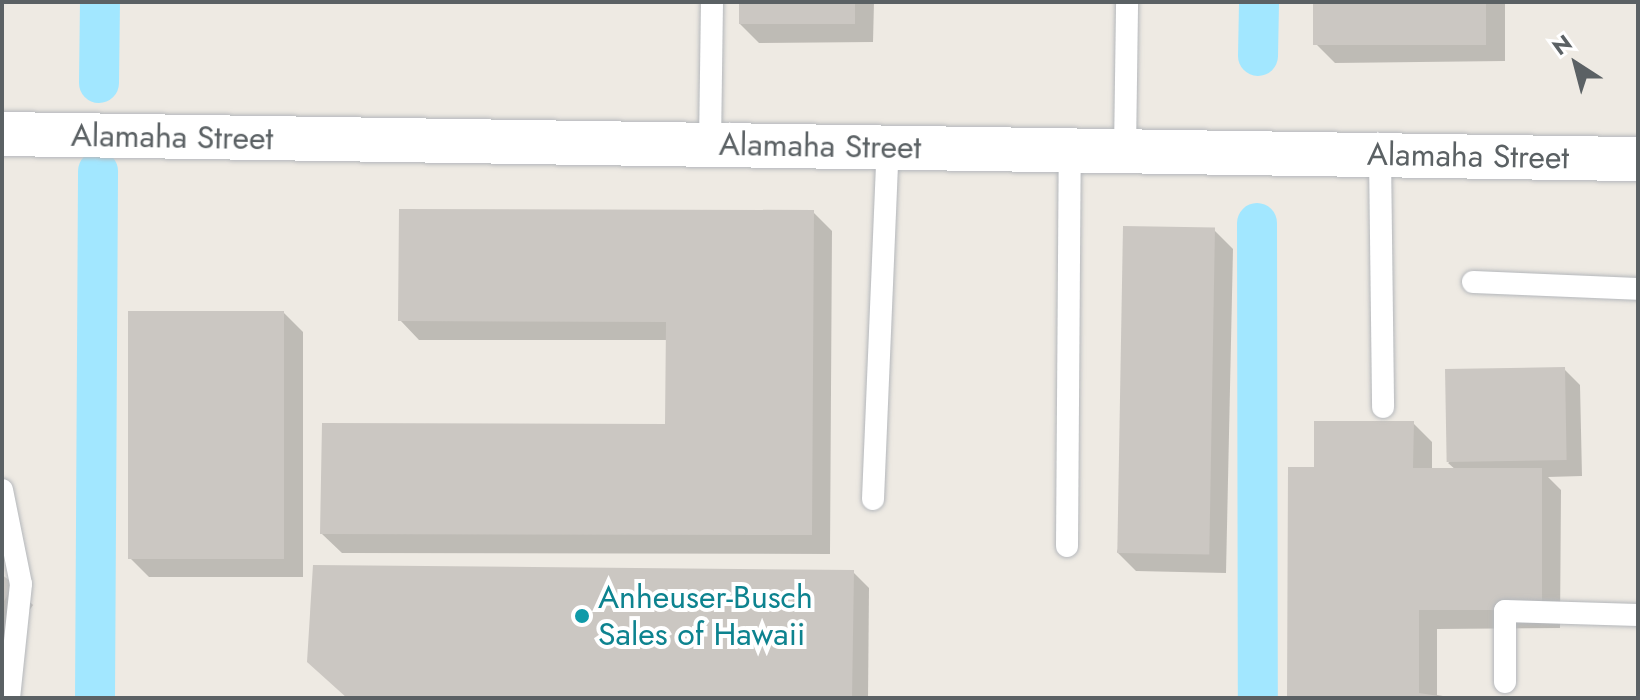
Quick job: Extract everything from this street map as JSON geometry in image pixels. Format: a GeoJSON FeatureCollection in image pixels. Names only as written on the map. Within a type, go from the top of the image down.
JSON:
{"type":"FeatureCollection","features":[{"type":"Feature","properties":{"kind":"street","name":"Alamaha Street"},"geometry":{"type":"LineString","coordinates":[[2,134],[1638,159]]}},
{"type":"Feature","properties":{"kind":"lane"},"geometry":{"type":"LineString","coordinates":[[710,145],[712,2]]}},
{"type":"Feature","properties":{"kind":"lane"},"geometry":{"type":"LineString","coordinates":[[1125,151],[1127,2]]}},
{"type":"Feature","properties":{"kind":"lane"},"geometry":{"type":"LineString","coordinates":[[873,499],[888,147]]}},
{"type":"Feature","properties":{"kind":"lane"},"geometry":{"type":"LineString","coordinates":[[1067,546],[1070,150]]}},
{"type":"Feature","properties":{"kind":"lane"},"geometry":{"type":"LineString","coordinates":[[1380,155],[1383,407]]}},
{"type":"Feature","properties":{"kind":"lane"},"geometry":{"type":"LineString","coordinates":[[1473,282],[1638,289]]}},
{"type":"Feature","properties":{"kind":"lane"},"geometry":{"type":"LineString","coordinates":[[2,490],[10,560],[9,698]]}},
{"type":"Feature","properties":{"kind":"lane"},"geometry":{"type":"LineString","coordinates":[[1505,682],[1505,611],[1638,615]]}},
{"type":"Feature","properties":{"kind":"building"},"geometry":{"type":"Polygon","coordinates":[[[739,2],[855,2],[855,24],[739,24],[739,2]]]}},
{"type":"Feature","properties":{"kind":"building"},"geometry":{"type":"Polygon","coordinates":[[[1313,2],[1486,2],[1486,45],[1313,45],[1313,2]]]}},
{"type":"Feature","properties":{"kind":"building"},"geometry":{"type":"Polygon","coordinates":[[[399,209],[814,210],[812,535],[320,534],[322,423],[665,424],[666,322],[398,321],[399,209]]]}},
{"type":"Feature","properties":{"kind":"building"},"geometry":{"type":"Polygon","coordinates":[[[1123,226],[1215,228],[1209,555],[1117,553],[1123,226]]]}},
{"type":"Feature","properties":{"kind":"building"},"geometry":{"type":"Polygon","coordinates":[[[128,311],[284,311],[284,559],[128,559],[128,311]]]}},
{"type":"Feature","properties":{"kind":"building"},"geometry":{"type":"Polygon","coordinates":[[[1565,367],[1567,460],[1447,462],[1445,369],[1565,367]]]}},
{"type":"Feature","properties":{"kind":"building"},"geometry":{"type":"Polygon","coordinates":[[[1314,421],[1414,421],[1413,468],[1542,468],[1542,610],[1419,610],[1419,693],[1452,698],[1287,698],[1288,467],[1314,467],[1314,421]]]}},
{"type":"Feature","properties":{"kind":"building","name":"Anheuser-Busch Sales of Hawaii"},"geometry":{"type":"Polygon","coordinates":[[[313,565],[854,570],[852,698],[347,698],[307,662],[313,565]]]}},
{"type":"Feature","properties":{"kind":"building"},"geometry":{"type":"Polygon","coordinates":[[[2,575],[15,584],[2,604],[2,575]]]}},
{"type":"Feature","properties":{"kind":"waterway"},"geometry":{"type":"LineString","coordinates":[[99,83],[100,2]]}},
{"type":"Feature","properties":{"kind":"waterway"},"geometry":{"type":"LineString","coordinates":[[1258,56],[1259,2]]}},
{"type":"Feature","properties":{"kind":"waterway"},"geometry":{"type":"LineString","coordinates":[[95,698],[98,171]]}},
{"type":"Feature","properties":{"kind":"waterway"},"geometry":{"type":"LineString","coordinates":[[1257,223],[1258,698]]}},
{"type":"Feature","properties":{"kind":"place","name":"Anheuser-Busch Sales of Hawaii"},"geometry":{"type":"Point","coordinates":[582,616]}}]}
